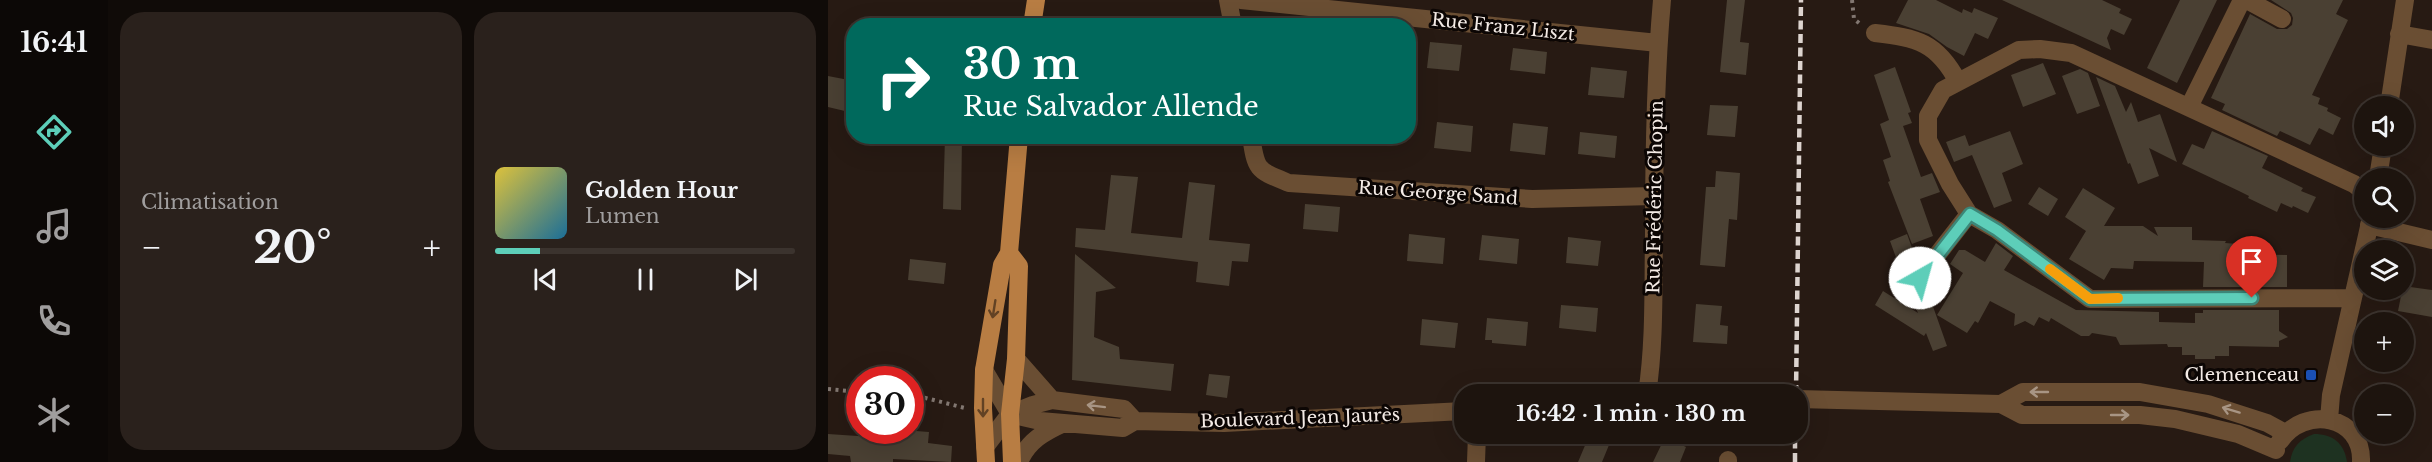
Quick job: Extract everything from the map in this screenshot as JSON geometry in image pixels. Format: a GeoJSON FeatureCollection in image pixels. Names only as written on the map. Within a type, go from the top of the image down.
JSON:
{"type":"FeatureCollection","features":[{"type":"Feature","properties":{"kind":"main road"},"geometry":{"type":"LineString","coordinates":[[1033,18],[1036,0]]}},
{"type":"Feature","properties":{"kind":"main road"},"geometry":{"type":"LineString","coordinates":[[985,454],[984,370],[1002,265],[1009,253],[1018,144]]}},
{"type":"Feature","properties":{"kind":"main road"},"geometry":{"type":"LineString","coordinates":[[1009,253],[1019,266],[1016,359],[1010,414],[1012,462]]}},
{"type":"Feature","properties":{"kind":"street"},"geometry":{"type":"LineString","coordinates":[[1228,0],[1231,18]]}},
{"type":"Feature","properties":{"kind":"street","name":"Rue Franz Liszt"},"geometry":{"type":"LineString","coordinates":[[1241,0],[1416,18]]}},
{"type":"Feature","properties":{"kind":"street","name":"Rue Frédéric Chopin"},"geometry":{"type":"LineString","coordinates":[[1648,384],[1653,352],[1654,196],[1658,43],[1662,0]]}},
{"type":"Feature","properties":{"kind":"street"},"geometry":{"type":"LineString","coordinates":[[2189,107],[2245,0],[2282,18]]}},
{"type":"Feature","properties":{"kind":"street"},"geometry":{"type":"LineString","coordinates":[[2390,96],[2405,0]]}},
{"type":"Feature","properties":{"kind":"street","name":"Rue Franz Liszt"},"geometry":{"type":"LineString","coordinates":[[1416,18],[1658,43]]}},
{"type":"Feature","properties":{"kind":"street"},"geometry":{"type":"LineString","coordinates":[[1875,33],[1911,37],[1938,52],[1951,68],[1958,82]]}},
{"type":"Feature","properties":{"kind":"street"},"geometry":{"type":"LineString","coordinates":[[2399,34],[2432,40]]}},
{"type":"Feature","properties":{"kind":"street"},"geometry":{"type":"LineString","coordinates":[[2352,298],[2090,299],[1997,230],[1970,214],[1950,184],[1928,140],[1928,116],[1942,90],[2019,50],[2040,49],[2071,53],[2354,184]]}},
{"type":"Feature","properties":{"kind":"street","name":"Rue George Sand"},"geometry":{"type":"LineString","coordinates":[[1252,144],[1254,162],[1266,174],[1289,183],[1532,199],[1654,196]]}},
{"type":"Feature","properties":{"kind":"street"},"geometry":{"type":"LineString","coordinates":[[1920,278],[1970,214]]}},
{"type":"Feature","properties":{"kind":"street"},"geometry":{"type":"LineString","coordinates":[[2329,420],[2331,395],[2368,228]]}},
{"type":"Feature","properties":{"kind":"street"},"geometry":{"type":"LineString","coordinates":[[2393,228],[2432,240]]}},
{"type":"Feature","properties":{"kind":"street"},"geometry":{"type":"LineString","coordinates":[[985,454],[1010,414],[1052,400],[1016,359]]}},
{"type":"Feature","properties":{"kind":"street"},"geometry":{"type":"LineString","coordinates":[[984,370],[1010,414]]}},
{"type":"Feature","properties":{"kind":"street"},"geometry":{"type":"LineString","coordinates":[[2001,404],[2023,392],[2140,392],[2208,404],[2267,423],[2285,433]]}},
{"type":"Feature","properties":{"kind":"street"},"geometry":{"type":"LineString","coordinates":[[1808,399],[2001,404],[2022,414],[2140,415],[2175,419],[2238,434],[2276,456],[2285,433],[2298,423],[2313,418],[2329,420],[2341,425],[2358,445],[2363,460]]}},
{"type":"Feature","properties":{"kind":"street","name":"Boulevard Jean Jaurès"},"geometry":{"type":"LineString","coordinates":[[1052,400],[1124,409],[1136,420]]}},
{"type":"Feature","properties":{"kind":"street","name":"Boulevard Jean Jaurès"},"geometry":{"type":"LineString","coordinates":[[1010,414],[1040,421],[1123,428],[1136,420],[1224,423],[1454,412]]}},
{"type":"Feature","properties":{"kind":"street"},"geometry":{"type":"LineString","coordinates":[[1019,462],[1038,436],[1066,422]]}},
{"type":"Feature","properties":{"kind":"street"},"geometry":{"type":"LineString","coordinates":[[1476,462],[1477,444]]}},
{"type":"Feature","properties":{"kind":"path"},"geometry":{"type":"LineString","coordinates":[[828,389],[846,391]]}},
{"type":"Feature","properties":{"kind":"path"},"geometry":{"type":"LineString","coordinates":[[924,398],[964,408],[974,415],[983,415]]}},
{"type":"Feature","properties":{"kind":"green space"},"geometry":{"type":"Polygon","coordinates":[[[2314,434],[2321,434],[2336,441],[2343,450],[2347,462],[2290,462],[2298,444],[2314,434]]]}},
{"type":"Feature","properties":{"kind":"building"},"geometry":{"type":"Polygon","coordinates":[[[1727,0],[1745,0],[1740,42],[1749,43],[1746,75],[1720,72],[1727,0]]]}},
{"type":"Feature","properties":{"kind":"building"},"geometry":{"type":"Polygon","coordinates":[[[1908,0],[1936,0],[1962,13],[1963,9],[1972,13],[1974,8],[1998,18],[1988,39],[1975,33],[1964,56],[1929,34],[1896,23],[1908,0]]]}},
{"type":"Feature","properties":{"kind":"building"},"geometry":{"type":"Polygon","coordinates":[[[2002,0],[2102,0],[2121,9],[2119,13],[2132,19],[2124,35],[2111,29],[2107,38],[2111,50],[2002,0]]]}},
{"type":"Feature","properties":{"kind":"building"},"geometry":{"type":"Polygon","coordinates":[[[2180,0],[2217,0],[2177,83],[2147,68],[2180,0]]]}},
{"type":"Feature","properties":{"kind":"building"},"geometry":{"type":"Polygon","coordinates":[[[2271,0],[2343,0],[2336,14],[2348,20],[2312,95],[2320,98],[2318,104],[2341,118],[2333,135],[2319,128],[2310,145],[2280,131],[2277,136],[2222,110],[2225,104],[2211,98],[2250,14],[2277,29],[2287,29],[2292,25],[2291,13],[2271,0]]]}},
{"type":"Feature","properties":{"kind":"building"},"geometry":{"type":"Polygon","coordinates":[[[1430,42],[1462,45],[1459,71],[1427,68],[1430,42]]]}},
{"type":"Feature","properties":{"kind":"building"},"geometry":{"type":"Polygon","coordinates":[[[1513,48],[1547,52],[1545,74],[1510,70],[1513,48]]]}},
{"type":"Feature","properties":{"kind":"building"},"geometry":{"type":"Polygon","coordinates":[[[2043,63],[2056,94],[2023,107],[2011,75],[2043,63]]]}},
{"type":"Feature","properties":{"kind":"building"},"geometry":{"type":"Polygon","coordinates":[[[1591,67],[1627,71],[1624,98],[1588,95],[1591,67]]]}},
{"type":"Feature","properties":{"kind":"building"},"geometry":{"type":"Polygon","coordinates":[[[1895,67],[1911,112],[1908,113],[1912,123],[1903,126],[1921,177],[1932,173],[1940,192],[1920,199],[1933,236],[1912,244],[1888,182],[1890,181],[1883,160],[1891,157],[1880,124],[1889,120],[1874,75],[1895,67]]]}},
{"type":"Feature","properties":{"kind":"building"},"geometry":{"type":"Polygon","coordinates":[[[2080,69],[2088,73],[2100,106],[2077,114],[2062,76],[2080,69]]]}},
{"type":"Feature","properties":{"kind":"building"},"geometry":{"type":"Polygon","coordinates":[[[828,76],[846,79],[846,111],[828,107],[828,76]]]}},
{"type":"Feature","properties":{"kind":"building"},"geometry":{"type":"Polygon","coordinates":[[[2096,77],[2115,86],[2126,112],[2131,102],[2138,122],[2160,114],[2177,162],[2149,148],[2159,176],[2138,184],[2130,163],[2128,164],[2096,77]]]}},
{"type":"Feature","properties":{"kind":"building"},"geometry":{"type":"Polygon","coordinates":[[[1710,105],[1738,106],[1735,137],[1707,135],[1710,105]]]}},
{"type":"Feature","properties":{"kind":"building"},"geometry":{"type":"Polygon","coordinates":[[[1437,122],[1473,126],[1471,152],[1434,148],[1437,122]]]}},
{"type":"Feature","properties":{"kind":"building"},"geometry":{"type":"Polygon","coordinates":[[[1513,123],[1548,127],[1545,155],[1510,151],[1513,123]]]}},
{"type":"Feature","properties":{"kind":"building"},"geometry":{"type":"Polygon","coordinates":[[[2010,131],[2023,164],[2002,173],[2012,201],[1994,208],[1972,155],[1954,162],[1946,142],[1965,135],[1969,146],[2010,131]]]}},
{"type":"Feature","properties":{"kind":"building"},"geometry":{"type":"Polygon","coordinates":[[[2212,131],[2268,156],[2262,168],[2303,188],[2301,191],[2316,197],[2308,213],[2281,203],[2277,212],[2182,164],[2192,144],[2204,149],[2212,131]]]}},
{"type":"Feature","properties":{"kind":"building"},"geometry":{"type":"Polygon","coordinates":[[[1580,132],[1617,136],[1615,158],[1578,154],[1580,132]]]}},
{"type":"Feature","properties":{"kind":"building"},"geometry":{"type":"Polygon","coordinates":[[[945,144],[962,144],[961,210],[943,209],[945,144]]]}},
{"type":"Feature","properties":{"kind":"building"},"geometry":{"type":"Polygon","coordinates":[[[1716,171],[1740,173],[1737,220],[1729,219],[1725,267],[1700,265],[1706,187],[1715,187],[1716,171]]]}},
{"type":"Feature","properties":{"kind":"building"},"geometry":{"type":"Polygon","coordinates":[[[1111,175],[1138,177],[1131,233],[1182,238],[1189,182],[1215,185],[1209,240],[1250,244],[1248,262],[1232,261],[1229,286],[1196,282],[1198,262],[1075,247],[1076,228],[1105,230],[1111,175]]]}},
{"type":"Feature","properties":{"kind":"building"},"geometry":{"type":"Polygon","coordinates":[[[2039,187],[2058,199],[2048,216],[2028,204],[2039,187]]]}},
{"type":"Feature","properties":{"kind":"building"},"geometry":{"type":"Polygon","coordinates":[[[2083,188],[2115,208],[2104,226],[2143,226],[2158,236],[2154,227],[2192,227],[2192,240],[2226,241],[2225,243],[2238,244],[2238,254],[2287,255],[2287,287],[2203,287],[2204,262],[2134,261],[2133,269],[2111,268],[2104,280],[2069,259],[2086,231],[2065,217],[2083,188]]]}},
{"type":"Feature","properties":{"kind":"building"},"geometry":{"type":"Polygon","coordinates":[[[1305,204],[1340,207],[1338,232],[1303,229],[1305,204]]]}},
{"type":"Feature","properties":{"kind":"building"},"geometry":{"type":"Polygon","coordinates":[[[1409,234],[1445,238],[1443,264],[1407,261],[1409,234]]]}},
{"type":"Feature","properties":{"kind":"building"},"geometry":{"type":"Polygon","coordinates":[[[1907,234],[1915,256],[1898,263],[1890,241],[1907,234]]]}},
{"type":"Feature","properties":{"kind":"building"},"geometry":{"type":"Polygon","coordinates":[[[1482,235],[1519,239],[1517,264],[1479,260],[1482,235]]]}},
{"type":"Feature","properties":{"kind":"building"},"geometry":{"type":"Polygon","coordinates":[[[1568,237],[1601,241],[1598,266],[1566,263],[1568,237]]]}},
{"type":"Feature","properties":{"kind":"building"},"geometry":{"type":"Polygon","coordinates":[[[1996,243],[2013,256],[2004,270],[2076,310],[2159,312],[2159,322],[2195,323],[2195,313],[2203,313],[2203,310],[2279,310],[2279,331],[2288,337],[2279,341],[2279,347],[2229,346],[2229,356],[2195,359],[2195,355],[2182,355],[2182,347],[2168,347],[2167,344],[2120,345],[2116,337],[2092,333],[2089,336],[2081,336],[2051,318],[2049,322],[2039,317],[2034,326],[2025,321],[2014,326],[2015,314],[1990,301],[1978,323],[1975,321],[1967,333],[1937,315],[1963,273],[1950,264],[1959,250],[1965,250],[1985,262],[1996,243]]]}},
{"type":"Feature","properties":{"kind":"building"},"geometry":{"type":"Polygon","coordinates":[[[1075,254],[1116,288],[1096,292],[1094,337],[1119,347],[1120,359],[1174,364],[1171,391],[1072,380],[1075,254]]]}},
{"type":"Feature","properties":{"kind":"building"},"geometry":{"type":"Polygon","coordinates":[[[910,259],[946,263],[944,284],[908,280],[910,259]]]}},
{"type":"Feature","properties":{"kind":"building"},"geometry":{"type":"Polygon","coordinates":[[[1906,282],[1930,298],[1947,346],[1933,351],[1926,333],[1924,336],[1875,305],[1883,291],[1918,313],[1906,282]]]}},
{"type":"Feature","properties":{"kind":"building"},"geometry":{"type":"Polygon","coordinates":[[[2414,288],[2432,290],[2432,317],[2398,311],[2400,300],[2414,300],[2414,288]]]}},
{"type":"Feature","properties":{"kind":"building"},"geometry":{"type":"Polygon","coordinates":[[[1696,304],[1722,306],[1720,325],[1728,326],[1727,344],[1693,342],[1696,304]]]}},
{"type":"Feature","properties":{"kind":"building"},"geometry":{"type":"Polygon","coordinates":[[[1561,305],[1598,308],[1596,332],[1559,328],[1561,305]]]}},
{"type":"Feature","properties":{"kind":"building"},"geometry":{"type":"Polygon","coordinates":[[[1487,318],[1528,322],[1526,346],[1492,343],[1492,340],[1485,340],[1487,318]]]}},
{"type":"Feature","properties":{"kind":"building"},"geometry":{"type":"Polygon","coordinates":[[[1422,319],[1458,323],[1455,348],[1420,345],[1422,319]]]}},
{"type":"Feature","properties":{"kind":"building"},"geometry":{"type":"Polygon","coordinates":[[[1209,374],[1230,376],[1227,398],[1206,395],[1209,374]]]}},
{"type":"Feature","properties":{"kind":"building"},"geometry":{"type":"Polygon","coordinates":[[[924,432],[929,432],[928,443],[952,446],[951,462],[893,459],[893,462],[851,462],[850,456],[828,454],[828,434],[846,435],[846,444],[924,444],[924,432]]]}},
{"type":"Feature","properties":{"kind":"building"},"geometry":{"type":"Polygon","coordinates":[[[1586,444],[1609,445],[1602,462],[1578,462],[1586,444]]]}},
{"type":"Feature","properties":{"kind":"building"},"geometry":{"type":"Polygon","coordinates":[[[1662,444],[1680,444],[1686,447],[1680,462],[1653,462],[1662,444]]]}},
{"type":"Feature","properties":{"kind":"railway"},"geometry":{"type":"LineString","coordinates":[[1796,384],[1801,0]]}},
{"type":"Feature","properties":{"kind":"railway"},"geometry":{"type":"LineString","coordinates":[[1795,444],[1795,462]]}},
{"type":"Feature","properties":{"kind":"slow traffic"},"geometry":{"type":"LineString","coordinates":[[2050,269],[2090,299],[2118,298]]}},
{"type":"Feature","properties":{"kind":"place","name":"Clemenceau"},"geometry":{"type":"Point","coordinates":[2311,375]}},
{"type":"Feature","properties":{"kind":"route"},"geometry":{"type":"LineString","coordinates":[[1920,278],[1970,214],[1997,230],[2090,299],[2252,298]]}}]}
